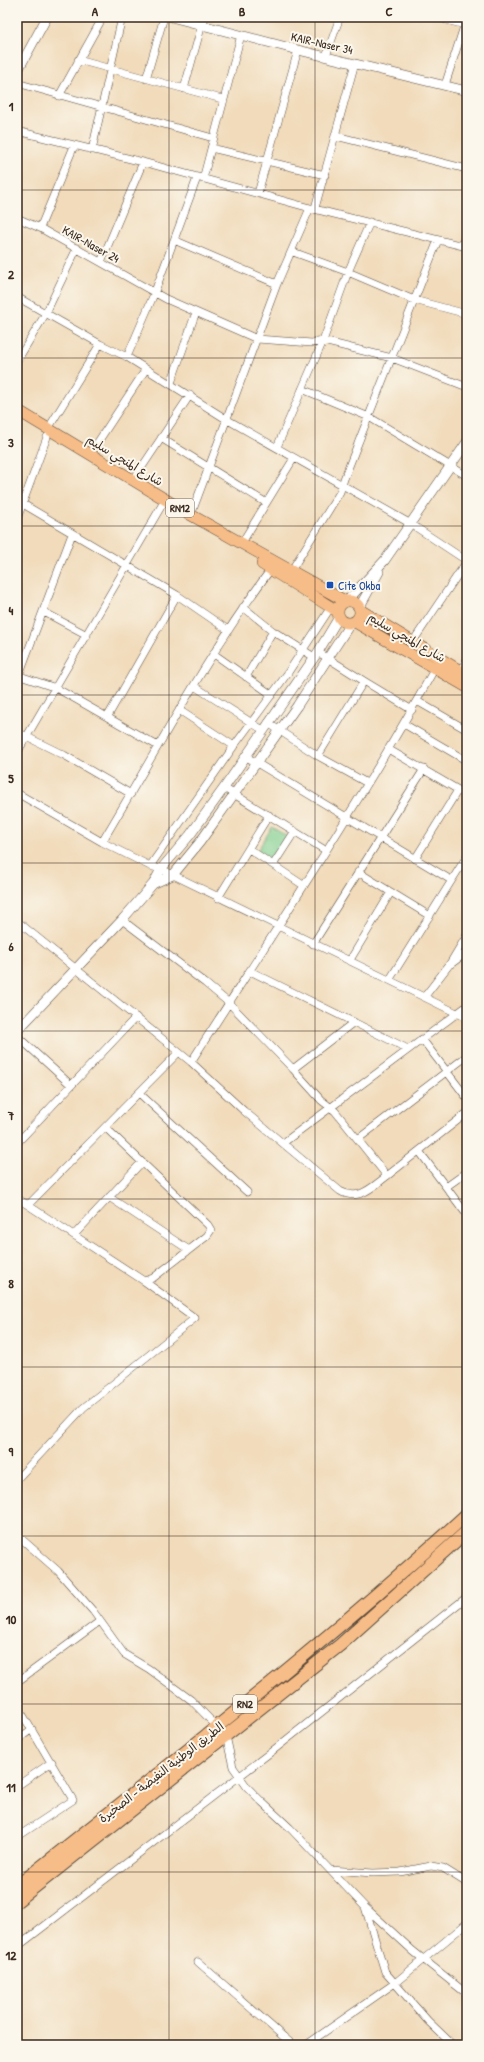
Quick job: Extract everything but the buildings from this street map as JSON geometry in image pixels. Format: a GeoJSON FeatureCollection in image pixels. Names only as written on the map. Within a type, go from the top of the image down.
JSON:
{"type":"FeatureCollection","features":[{"type":"Feature","properties":{"kind":"highway","name":"الطريق الوطنية النفيضة - الصخيرة"},"geometry":{"type":"LineString","coordinates":[[222,1732],[467,1514]]}},
{"type":"Feature","properties":{"kind":"highway","name":"الطريق الوطنية النفيضة - الصخيرة"},"geometry":{"type":"LineString","coordinates":[[17,1901],[37,1878],[222,1732],[340,1645],[467,1531]]}},
{"type":"Feature","properties":{"kind":"highway","name":"الطريق الوطنية النفيضة - الصخيرة"},"geometry":{"type":"LineString","coordinates":[[17,1886],[37,1878]]}},
{"type":"Feature","properties":{"kind":"main road","name":"شارع المنجي سليم"},"geometry":{"type":"LineString","coordinates":[[17,410],[47,433],[162,505],[271,569],[336,611]]}},
{"type":"Feature","properties":{"kind":"main road","name":"شارع المنجي سليم"},"geometry":{"type":"LineString","coordinates":[[17,419],[90,454],[241,544],[346,601]]}},
{"type":"Feature","properties":{"kind":"main road","name":"RN12"},"geometry":{"type":"LineString","coordinates":[[346,601],[353,602],[360,609]]}},
{"type":"Feature","properties":{"kind":"main road"},"geometry":{"type":"LineString","coordinates":[[336,611],[341,604],[346,601]]}},
{"type":"Feature","properties":{"kind":"main road","name":"شارع المنجي سليم"},"geometry":{"type":"LineString","coordinates":[[360,609],[412,643],[463,673]]}},
{"type":"Feature","properties":{"kind":"main road"},"geometry":{"type":"LineString","coordinates":[[353,623],[360,614],[360,609]]}},
{"type":"Feature","properties":{"kind":"main road","name":"RN12"},"geometry":{"type":"LineString","coordinates":[[336,611],[345,623],[353,623]]}},
{"type":"Feature","properties":{"kind":"main road","name":"شارع المنجي سليم"},"geometry":{"type":"LineString","coordinates":[[353,623],[467,687]]}},
{"type":"Feature","properties":{"kind":"street"},"geometry":{"type":"LineString","coordinates":[[17,72],[20,59],[47,17]]}},
{"type":"Feature","properties":{"kind":"street"},"geometry":{"type":"LineString","coordinates":[[59,96],[103,17]]}},
{"type":"Feature","properties":{"kind":"street"},"geometry":{"type":"LineString","coordinates":[[92,150],[102,108],[109,67],[122,17]]}},
{"type":"Feature","properties":{"kind":"street"},"geometry":{"type":"LineString","coordinates":[[146,79],[164,17]]}},
{"type":"Feature","properties":{"kind":"street","name":"KAIR-Naser 34"},"geometry":{"type":"LineString","coordinates":[[171,17],[203,21],[241,35],[467,91]]}},
{"type":"Feature","properties":{"kind":"street"},"geometry":{"type":"LineString","coordinates":[[326,56],[340,17]]}},
{"type":"Feature","properties":{"kind":"street"},"geometry":{"type":"LineString","coordinates":[[435,17],[465,25]]}},
{"type":"Feature","properties":{"kind":"street"},"geometry":{"type":"LineString","coordinates":[[445,85],[467,17]]}},
{"type":"Feature","properties":{"kind":"street"},"geometry":{"type":"LineString","coordinates":[[184,89],[203,21]]}},
{"type":"Feature","properties":{"kind":"street"},"geometry":{"type":"LineString","coordinates":[[127,357],[211,148],[222,99],[241,35]]}},
{"type":"Feature","properties":{"kind":"street"},"geometry":{"type":"LineString","coordinates":[[258,193],[298,50]]}},
{"type":"Feature","properties":{"kind":"street"},"geometry":{"type":"LineString","coordinates":[[78,60],[109,67],[146,79],[222,99]]}},
{"type":"Feature","properties":{"kind":"street"},"geometry":{"type":"LineString","coordinates":[[191,515],[277,284],[313,208],[336,136],[355,64]]}},
{"type":"Feature","properties":{"kind":"street"},"geometry":{"type":"LineString","coordinates":[[17,84],[213,138]]}},
{"type":"Feature","properties":{"kind":"street"},"geometry":{"type":"LineString","coordinates":[[17,131],[143,162],[313,208],[464,246],[467,228]]}},
{"type":"Feature","properties":{"kind":"street"},"geometry":{"type":"LineString","coordinates":[[336,136],[467,169]]}},
{"type":"Feature","properties":{"kind":"street"},"geometry":{"type":"LineString","coordinates":[[40,228],[74,146]]}},
{"type":"Feature","properties":{"kind":"street"},"geometry":{"type":"LineString","coordinates":[[211,148],[267,160],[324,175]]}},
{"type":"Feature","properties":{"kind":"street"},"geometry":{"type":"LineString","coordinates":[[101,262],[143,162]]}},
{"type":"Feature","properties":{"kind":"street","name":"KAIR-Naser 24"},"geometry":{"type":"LineString","coordinates":[[17,218],[40,228],[77,248],[172,302],[257,339],[312,343],[323,342],[392,358],[467,387]]}},
{"type":"Feature","properties":{"kind":"street"},"geometry":{"type":"LineString","coordinates":[[277,447],[323,342],[348,272],[370,222]]}},
{"type":"Feature","properties":{"kind":"street"},"geometry":{"type":"LineString","coordinates":[[174,240],[277,284]]}},
{"type":"Feature","properties":{"kind":"street"},"geometry":{"type":"LineString","coordinates":[[291,571],[343,485],[344,479],[438,240]]}},
{"type":"Feature","properties":{"kind":"street"},"geometry":{"type":"LineString","coordinates":[[17,361],[46,313],[77,248]]}},
{"type":"Feature","properties":{"kind":"street"},"geometry":{"type":"LineString","coordinates":[[293,252],[348,272],[414,300],[467,314]]}},
{"type":"Feature","properties":{"kind":"street"},"geometry":{"type":"LineString","coordinates":[[17,297],[100,344],[127,357],[171,383],[226,419],[411,524],[467,561],[412,643]]}},
{"type":"Feature","properties":{"kind":"street"},"geometry":{"type":"LineString","coordinates":[[171,383],[196,312]]}},
{"type":"Feature","properties":{"kind":"street"},"geometry":{"type":"LineString","coordinates":[[17,519],[47,433],[100,344]]}},
{"type":"Feature","properties":{"kind":"street"},"geometry":{"type":"LineString","coordinates":[[90,454],[146,369]]}},
{"type":"Feature","properties":{"kind":"street"},"geometry":{"type":"LineString","coordinates":[[302,389],[369,417],[467,476]]}},
{"type":"Feature","properties":{"kind":"street"},"geometry":{"type":"LineString","coordinates":[[134,479],[190,395]]}},
{"type":"Feature","properties":{"kind":"street"},"geometry":{"type":"LineString","coordinates":[[161,438],[265,502]]}},
{"type":"Feature","properties":{"kind":"street"},"geometry":{"type":"LineString","coordinates":[[346,601],[385,560],[467,442]]}},
{"type":"Feature","properties":{"kind":"street"},"geometry":{"type":"LineString","coordinates":[[241,544],[265,502],[294,458]]}},
{"type":"Feature","properties":{"kind":"street"},"geometry":{"type":"LineString","coordinates":[[23,504],[127,567],[177,594],[228,630]]}},
{"type":"Feature","properties":{"kind":"street"},"geometry":{"type":"LineString","coordinates":[[17,753],[162,505]]}},
{"type":"Feature","properties":{"kind":"street"},"geometry":{"type":"LineString","coordinates":[[72,534],[44,612],[18,675],[56,688],[108,716],[158,746]]}},
{"type":"Feature","properties":{"kind":"street"},"geometry":{"type":"LineString","coordinates":[[360,609],[385,560]]}},
{"type":"Feature","properties":{"kind":"street"},"geometry":{"type":"LineString","coordinates":[[102,842],[179,710],[228,630],[271,569]]}},
{"type":"Feature","properties":{"kind":"street"},"geometry":{"type":"LineString","coordinates":[[108,716],[177,594]]}},
{"type":"Feature","properties":{"kind":"street"},"geometry":{"type":"LineString","coordinates":[[243,607],[273,631],[303,650],[328,658],[412,710]]}},
{"type":"Feature","properties":{"kind":"street"},"geometry":{"type":"LineString","coordinates":[[150,866],[303,650],[336,611]]}},
{"type":"Feature","properties":{"kind":"street"},"geometry":{"type":"LineString","coordinates":[[17,1031],[122,920],[153,884],[161,869],[190,835],[224,788],[316,654],[336,611]]}},
{"type":"Feature","properties":{"kind":"street"},"geometry":{"type":"LineString","coordinates":[[44,612],[87,635]]}},
{"type":"Feature","properties":{"kind":"street"},"geometry":{"type":"LineString","coordinates":[[153,884],[173,875],[200,842],[353,623]]}},
{"type":"Feature","properties":{"kind":"street"},"geometry":{"type":"LineString","coordinates":[[246,677],[273,631]]}},
{"type":"Feature","properties":{"kind":"street"},"geometry":{"type":"LineString","coordinates":[[214,654],[272,695]]}},
{"type":"Feature","properties":{"kind":"street"},"geometry":{"type":"LineString","coordinates":[[463,673],[467,660]]}},
{"type":"Feature","properties":{"kind":"street"},"geometry":{"type":"LineString","coordinates":[[191,1062],[250,971],[404,724],[435,668]]}},
{"type":"Feature","properties":{"kind":"street"},"geometry":{"type":"LineString","coordinates":[[318,756],[364,681]]}},
{"type":"Feature","properties":{"kind":"street"},"geometry":{"type":"LineString","coordinates":[[194,686],[252,722],[279,731],[318,756],[367,783]]}},
{"type":"Feature","properties":{"kind":"street"},"geometry":{"type":"LineString","coordinates":[[417,701],[467,730]]}},
{"type":"Feature","properties":{"kind":"street"},"geometry":{"type":"LineString","coordinates":[[179,710],[234,746]]}},
{"type":"Feature","properties":{"kind":"street"},"geometry":{"type":"LineString","coordinates":[[404,724],[467,761]]}},
{"type":"Feature","properties":{"kind":"street"},"geometry":{"type":"LineString","coordinates":[[17,732],[27,736],[131,794]]}},
{"type":"Feature","properties":{"kind":"street"},"geometry":{"type":"LineString","coordinates":[[388,749],[467,795]]}},
{"type":"Feature","properties":{"kind":"street"},"geometry":{"type":"LineString","coordinates":[[246,756],[452,880]]}},
{"type":"Feature","properties":{"kind":"street"},"geometry":{"type":"LineString","coordinates":[[313,944],[424,769]]}},
{"type":"Feature","properties":{"kind":"street"},"geometry":{"type":"LineString","coordinates":[[224,788],[325,850]]}},
{"type":"Feature","properties":{"kind":"street"},"geometry":{"type":"LineString","coordinates":[[415,859],[458,790]]}},
{"type":"Feature","properties":{"kind":"street"},"geometry":{"type":"LineString","coordinates":[[17,793],[102,842],[150,866],[161,869],[313,944],[390,979],[467,1018]]}},
{"type":"Feature","properties":{"kind":"street"},"geometry":{"type":"LineString","coordinates":[[218,898],[269,815]]}},
{"type":"Feature","properties":{"kind":"street"},"geometry":{"type":"LineString","coordinates":[[273,865],[295,831]]}},
{"type":"Feature","properties":{"kind":"street"},"geometry":{"type":"LineString","coordinates":[[249,849],[303,885]]}},
{"type":"Feature","properties":{"kind":"street"},"geometry":{"type":"LineString","coordinates":[[390,979],[467,856]]}},
{"type":"Feature","properties":{"kind":"street"},"geometry":{"type":"LineString","coordinates":[[358,872],[430,916]]}},
{"type":"Feature","properties":{"kind":"street"},"geometry":{"type":"LineString","coordinates":[[350,960],[391,892]]}},
{"type":"Feature","properties":{"kind":"street"},"geometry":{"type":"LineString","coordinates":[[122,920],[229,1003],[330,1108],[358,1139],[387,1176]]}},
{"type":"Feature","properties":{"kind":"street"},"geometry":{"type":"LineString","coordinates":[[17,921],[191,1062],[244,1111],[347,1195],[356,1196],[364,1193],[467,1113]]}},
{"type":"Feature","properties":{"kind":"street"},"geometry":{"type":"LineString","coordinates":[[425,996],[449,965],[467,935]]}},
{"type":"Feature","properties":{"kind":"street"},"geometry":{"type":"LineString","coordinates":[[449,965],[467,952]]}},
{"type":"Feature","properties":{"kind":"street"},"geometry":{"type":"LineString","coordinates":[[250,971],[408,1050]]}},
{"type":"Feature","properties":{"kind":"street"},"geometry":{"type":"LineString","coordinates":[[283,1143],[467,1006]]}},
{"type":"Feature","properties":{"kind":"street"},"geometry":{"type":"LineString","coordinates":[[17,1143],[136,1017]]}},
{"type":"Feature","properties":{"kind":"street"},"geometry":{"type":"LineString","coordinates":[[293,1069],[354,1022]]}},
{"type":"Feature","properties":{"kind":"street"},"geometry":{"type":"LineString","coordinates":[[17,1036],[71,1085]]}},
{"type":"Feature","properties":{"kind":"street"},"geometry":{"type":"LineString","coordinates":[[422,1039],[467,1098]]}},
{"type":"Feature","properties":{"kind":"street"},"geometry":{"type":"LineString","coordinates":[[28,1205],[178,1053]]}},
{"type":"Feature","properties":{"kind":"street"},"geometry":{"type":"LineString","coordinates":[[358,1139],[467,1056]]}},
{"type":"Feature","properties":{"kind":"street"},"geometry":{"type":"LineString","coordinates":[[139,1093],[247,1192]]}},
{"type":"Feature","properties":{"kind":"street"},"geometry":{"type":"LineString","coordinates":[[105,1127],[210,1228],[208,1236],[153,1278],[144,1281]]}},
{"type":"Feature","properties":{"kind":"street"},"geometry":{"type":"LineString","coordinates":[[419,1151],[467,1215]]}},
{"type":"Feature","properties":{"kind":"street"},"geometry":{"type":"LineString","coordinates":[[74,1235],[141,1163]]}},
{"type":"Feature","properties":{"kind":"street"},"geometry":{"type":"LineString","coordinates":[[446,1187],[467,1172]]}},
{"type":"Feature","properties":{"kind":"street"},"geometry":{"type":"LineString","coordinates":[[109,1197],[189,1250]]}},
{"type":"Feature","properties":{"kind":"street"},"geometry":{"type":"LineString","coordinates":[[17,1198],[144,1281],[195,1318],[83,1408],[17,1479]]}},
{"type":"Feature","properties":{"kind":"street"},"geometry":{"type":"LineString","coordinates":[[17,1535],[58,1571],[100,1621],[124,1654],[149,1669],[192,1700],[222,1732],[229,1754],[239,1776],[262,1802],[366,1907],[423,1960],[467,1994]]}},
{"type":"Feature","properties":{"kind":"street"},"geometry":{"type":"LineString","coordinates":[[17,1946],[239,1776],[467,1597]]}},
{"type":"Feature","properties":{"kind":"street"},"geometry":{"type":"LineString","coordinates":[[17,1682],[100,1621]]}},
{"type":"Feature","properties":{"kind":"street"},"geometry":{"type":"LineString","coordinates":[[17,1704],[72,1796],[72,1802],[17,1837]]}},
{"type":"Feature","properties":{"kind":"street"},"geometry":{"type":"LineString","coordinates":[[17,1740],[32,1729]]}},
{"type":"Feature","properties":{"kind":"street"},"geometry":{"type":"LineString","coordinates":[[17,1786],[52,1762]]}},
{"type":"Feature","properties":{"kind":"street"},"geometry":{"type":"LineString","coordinates":[[331,1870],[373,1873],[400,1872],[431,1866],[443,1868],[467,1883]]}},
{"type":"Feature","properties":{"kind":"street"},"geometry":{"type":"LineString","coordinates":[[366,1907],[383,1968],[428,2021],[453,2045]]}},
{"type":"Feature","properties":{"kind":"street"},"geometry":{"type":"LineString","coordinates":[[306,2045],[395,1983],[467,1923]]}},
{"type":"Feature","properties":{"kind":"street"},"geometry":{"type":"LineString","coordinates":[[198,1962],[293,2045]]}},
{"type":"Feature","properties":{"kind":"green space"},"geometry":{"type":"Polygon","coordinates":[[[272,827],[288,837],[273,861],[257,851],[272,827]]]}},
{"type":"Feature","properties":{"kind":"place","name":"Cite Okba"},"geometry":{"type":"Point","coordinates":[330,585]}}]}
